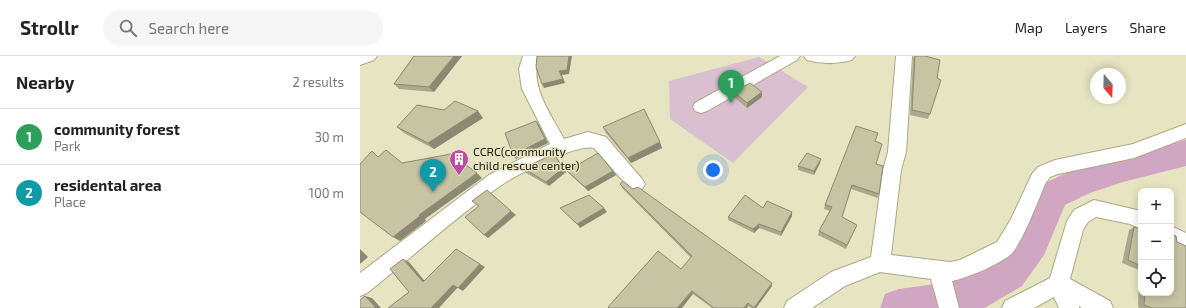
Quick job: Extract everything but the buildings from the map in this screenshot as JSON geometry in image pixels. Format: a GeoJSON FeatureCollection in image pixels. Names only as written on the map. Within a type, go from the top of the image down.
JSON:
{"type":"FeatureCollection","features":[{"type":"Feature","properties":{"kind":"street"},"geometry":{"type":"LineString","coordinates":[[360,60],[369,56]]}},
{"type":"Feature","properties":{"kind":"street"},"geometry":{"type":"LineString","coordinates":[[531,56],[527,69],[530,89],[560,147]]}},
{"type":"Feature","properties":{"kind":"street"},"geometry":{"type":"LineString","coordinates":[[701,107],[792,56]]}},
{"type":"Feature","properties":{"kind":"street"},"geometry":{"type":"LineString","coordinates":[[812,56],[835,58],[847,56]]}},
{"type":"Feature","properties":{"kind":"street"},"geometry":{"type":"LineString","coordinates":[[880,263],[892,170],[898,152],[904,56]]}},
{"type":"Feature","properties":{"kind":"street"},"geometry":{"type":"LineString","coordinates":[[794,308],[838,279],[880,263],[940,278],[950,272],[963,269],[1004,248],[1018,225],[1038,179],[1044,172],[1055,167],[1134,151],[1186,131]]}},
{"type":"Feature","properties":{"kind":"street"},"geometry":{"type":"LineString","coordinates":[[360,286],[495,180],[560,147],[588,139],[600,142],[636,184]]}},
{"type":"Feature","properties":{"kind":"street"},"geometry":{"type":"LineString","coordinates":[[1069,308],[1059,284],[1074,227],[1081,216],[1094,208],[1138,219]]}},
{"type":"Feature","properties":{"kind":"street"},"geometry":{"type":"LineString","coordinates":[[1174,236],[1186,242]]}},
{"type":"Feature","properties":{"kind":"street"},"geometry":{"type":"LineString","coordinates":[[940,278],[949,308]]}},
{"type":"Feature","properties":{"kind":"street"},"geometry":{"type":"LineString","coordinates":[[1012,308],[1059,284]]}},
{"type":"Feature","properties":{"kind":"street"},"geometry":{"type":"LineString","coordinates":[[1059,284],[1103,308]]}},
{"type":"Feature","properties":{"kind":"shaded area"},"geometry":{"type":"Polygon","coordinates":[[[759,57],[808,87],[733,163],[670,119],[669,81],[759,57]]]}},
{"type":"Feature","properties":{"kind":"waterway"},"geometry":{"type":"LineString","coordinates":[[899,308],[950,301],[975,293],[1009,273],[1031,243],[1053,195],[1080,182],[1123,168],[1186,153]]}},
{"type":"Feature","properties":{"kind":"place","name":"community forest"},"geometry":{"type":"Point","coordinates":[731,103]}},
{"type":"Feature","properties":{"kind":"place","name":"CCRC(community child rescue center)"},"geometry":{"type":"Point","coordinates":[459,176]}},
{"type":"Feature","properties":{"kind":"place","name":"residental area"},"geometry":{"type":"Point","coordinates":[433,192]}}]}
